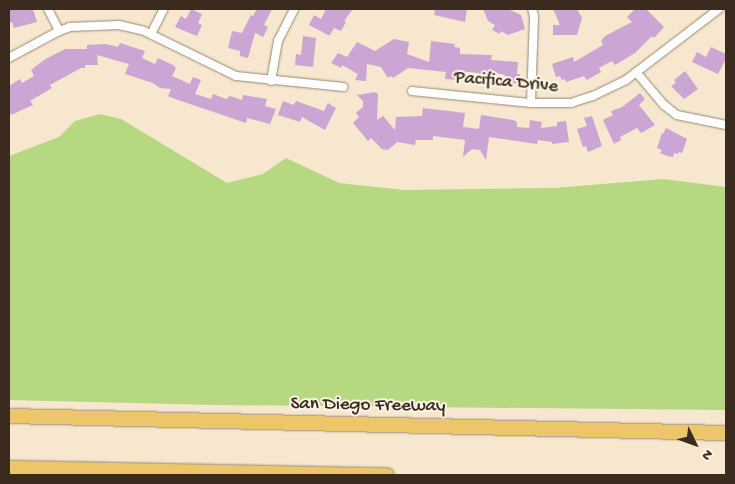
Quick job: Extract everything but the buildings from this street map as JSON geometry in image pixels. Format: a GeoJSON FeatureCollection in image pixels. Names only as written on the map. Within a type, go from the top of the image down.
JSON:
{"type":"FeatureCollection","features":[{"type":"Feature","properties":{"kind":"highway","name":"San Diego Freeway"},"geometry":{"type":"LineString","coordinates":[[9,416],[726,433]]}},
{"type":"Feature","properties":{"kind":"highway"},"geometry":{"type":"LineString","coordinates":[[9,468],[387,475]]}},
{"type":"Feature","properties":{"kind":"street"},"geometry":{"type":"LineString","coordinates":[[48,9],[59,31]]}},
{"type":"Feature","properties":{"kind":"street"},"geometry":{"type":"LineString","coordinates":[[151,34],[164,9]]}},
{"type":"Feature","properties":{"kind":"street"},"geometry":{"type":"LineString","coordinates":[[271,81],[278,41],[294,9]]}},
{"type":"Feature","properties":{"kind":"street"},"geometry":{"type":"LineString","coordinates":[[531,103],[534,16],[532,9]]}},
{"type":"Feature","properties":{"kind":"street","name":"Pacifica Drive"},"geometry":{"type":"LineString","coordinates":[[412,91],[531,103],[571,104],[593,96],[636,72],[719,9]]}},
{"type":"Feature","properties":{"kind":"street"},"geometry":{"type":"LineString","coordinates":[[9,58],[59,31],[106,24],[119,25],[151,34],[236,76],[343,87]]}},
{"type":"Feature","properties":{"kind":"street"},"geometry":{"type":"LineString","coordinates":[[636,72],[664,105],[677,115],[726,125]]}},
{"type":"Feature","properties":{"kind":"green space"},"geometry":{"type":"Polygon","coordinates":[[[100,114],[121,119],[227,183],[263,174],[286,158],[339,183],[404,190],[554,188],[663,179],[726,187],[726,410],[216,405],[9,400],[9,156],[59,137],[75,121],[100,114]]]}}]}
